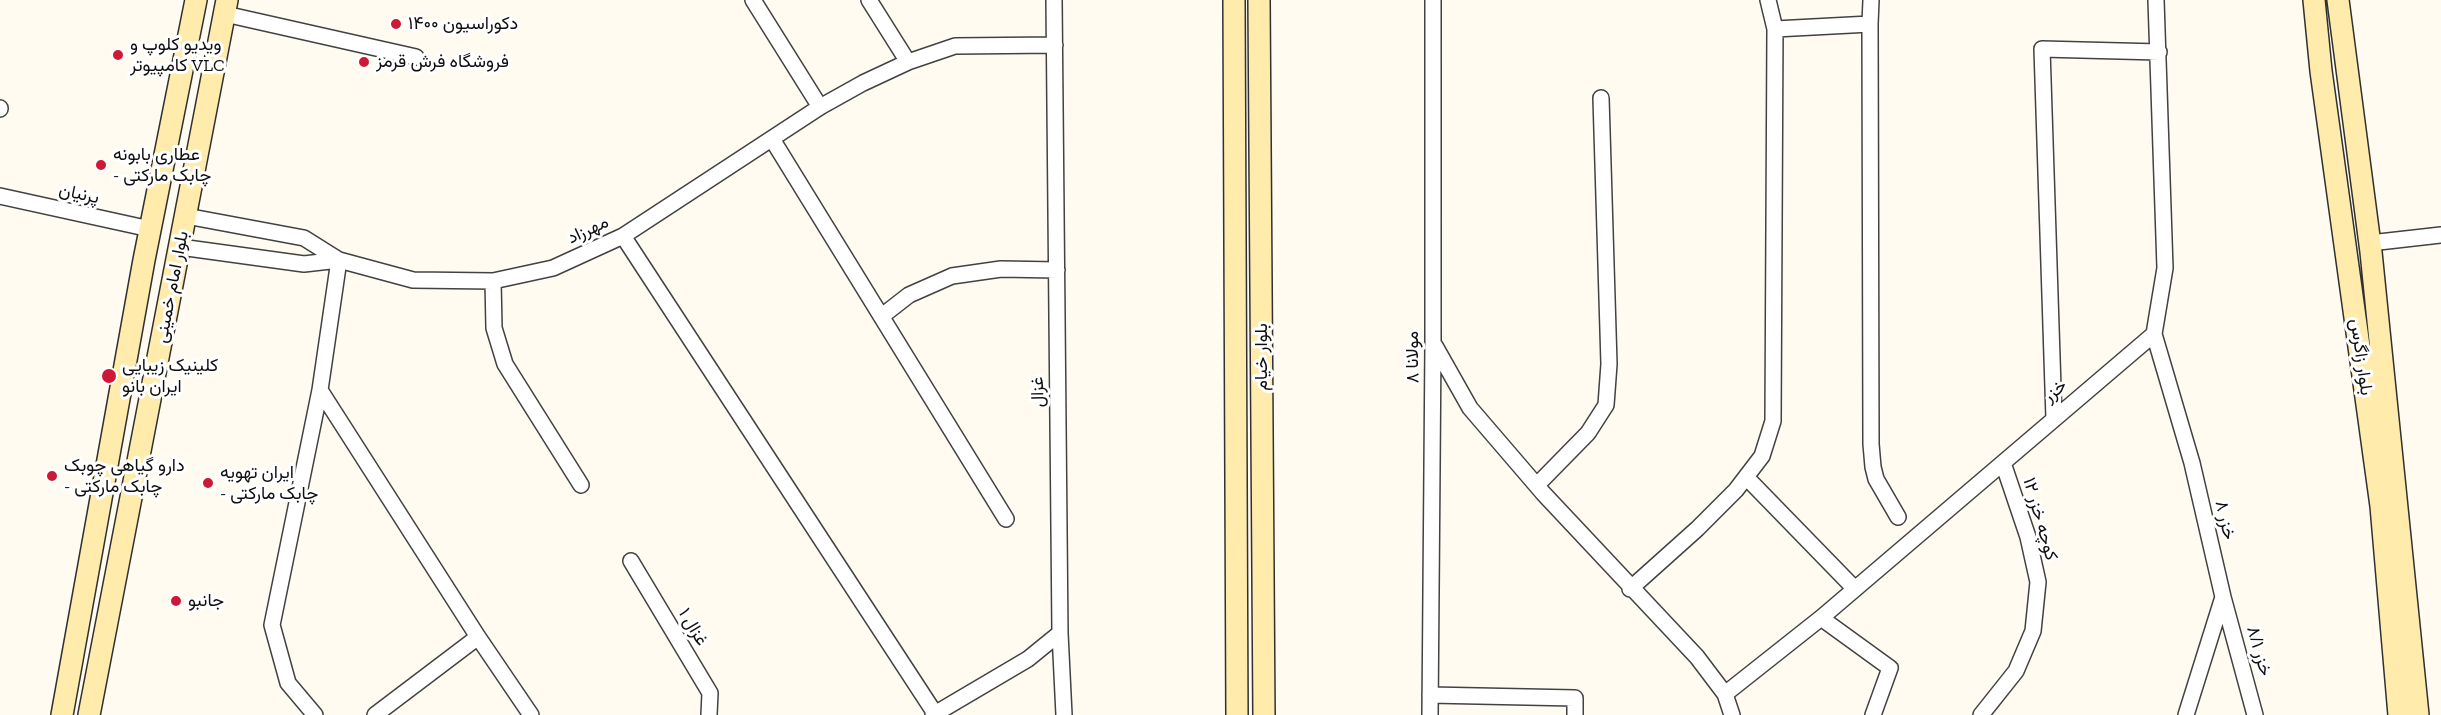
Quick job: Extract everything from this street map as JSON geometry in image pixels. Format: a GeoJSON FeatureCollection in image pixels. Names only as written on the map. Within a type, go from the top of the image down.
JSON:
{"type":"FeatureCollection","features":[{"type":"Feature","properties":{"kind":"main road","name":"بلوار امام خمینی"},"geometry":{"type":"LineString","coordinates":[[62,715],[150,229],[196,0]]}},
{"type":"Feature","properties":{"kind":"main road","name":"بلوار خیام"},"geometry":{"type":"LineString","coordinates":[[1234,0],[1237,715]]}},
{"type":"Feature","properties":{"kind":"main road","name":"بلوار خیام"},"geometry":{"type":"LineString","coordinates":[[1259,0],[1264,715]]}},
{"type":"Feature","properties":{"kind":"main road","name":"بلوار زاگرس"},"geometry":{"type":"LineString","coordinates":[[2314,0],[2321,72],[2381,507],[2399,715]]}},
{"type":"Feature","properties":{"kind":"main road","name":"بلوار زاگرس"},"geometry":{"type":"LineString","coordinates":[[2338,0],[2370,243],[2418,715]]}},
{"type":"Feature","properties":{"kind":"main road","name":"بلوار امام خمینی"},"geometry":{"type":"LineString","coordinates":[[89,715],[226,7]]}},
{"type":"Feature","properties":{"kind":"main road"},"geometry":{"type":"LineString","coordinates":[[2321,72],[2347,70]]}},
{"type":"Feature","properties":{"kind":"street"},"geometry":{"type":"LineString","coordinates":[[753,0],[820,107]]}},
{"type":"Feature","properties":{"kind":"street"},"geometry":{"type":"LineString","coordinates":[[869,0],[908,62]]}},
{"type":"Feature","properties":{"kind":"street","name":"غزال"},"geometry":{"type":"LineString","coordinates":[[1054,0],[1060,633],[1065,715]]}},
{"type":"Feature","properties":{"kind":"street","name":"مولانا ۸"},"geometry":{"type":"LineString","coordinates":[[1430,715],[1433,0]]}},
{"type":"Feature","properties":{"kind":"street"},"geometry":{"type":"LineString","coordinates":[[1630,589],[1697,529],[1746,477],[1762,456],[1773,421],[1775,29],[1768,0]]}},
{"type":"Feature","properties":{"kind":"street"},"geometry":{"type":"LineString","coordinates":[[1870,0],[1872,467],[1876,479],[1898,517]]}},
{"type":"Feature","properties":{"kind":"street"},"geometry":{"type":"LineString","coordinates":[[2154,334],[2165,268],[2156,0]]}},
{"type":"Feature","properties":{"kind":"street"},"geometry":{"type":"LineString","coordinates":[[226,7],[416,57]]}},
{"type":"Feature","properties":{"kind":"street"},"geometry":{"type":"LineString","coordinates":[[1775,29],[1870,24]]}},
{"type":"Feature","properties":{"kind":"street","name":"مهرزاد"},"geometry":{"type":"LineString","coordinates":[[339,260],[413,280],[493,281],[553,268],[623,236],[820,107],[908,62],[955,46],[1055,45]]}},
{"type":"Feature","properties":{"kind":"street"},"geometry":{"type":"LineString","coordinates":[[2054,419],[2042,49],[2159,52]]}},
{"type":"Feature","properties":{"kind":"street"},"geometry":{"type":"LineString","coordinates":[[1537,485],[1588,433],[1606,405],[1609,364],[1601,98]]}},
{"type":"Feature","properties":{"kind":"street"},"geometry":{"type":"LineString","coordinates":[[772,139],[1006,519]]}},
{"type":"Feature","properties":{"kind":"street","name":"پرنیان"},"geometry":{"type":"LineString","coordinates":[[0,196],[150,229]]}},
{"type":"Feature","properties":{"kind":"street"},"geometry":{"type":"LineString","coordinates":[[186,216],[304,238],[339,260]]}},
{"type":"Feature","properties":{"kind":"street"},"geometry":{"type":"LineString","coordinates":[[2370,243],[2441,234]]}},
{"type":"Feature","properties":{"kind":"street"},"geometry":{"type":"LineString","coordinates":[[623,236],[935,715],[1028,659],[1060,633]]}},
{"type":"Feature","properties":{"kind":"street"},"geometry":{"type":"LineString","coordinates":[[180,247],[304,264],[339,260]]}},
{"type":"Feature","properties":{"kind":"street"},"geometry":{"type":"LineString","coordinates":[[315,715],[288,683],[272,625],[320,390],[339,260]]}},
{"type":"Feature","properties":{"kind":"street"},"geometry":{"type":"LineString","coordinates":[[882,316],[909,295],[952,276],[1001,269],[1057,270]]}},
{"type":"Feature","properties":{"kind":"street"},"geometry":{"type":"LineString","coordinates":[[493,281],[494,328],[505,364],[581,485]]}},
{"type":"Feature","properties":{"kind":"street","name":"خزر"},"geometry":{"type":"LineString","coordinates":[[1725,694],[1821,618],[2154,334]]}},
{"type":"Feature","properties":{"kind":"street","name":"خزر ۸"},"geometry":{"type":"LineString","coordinates":[[2154,334],[2192,463],[2223,597]]}},
{"type":"Feature","properties":{"kind":"street"},"geometry":{"type":"LineString","coordinates":[[1433,343],[1470,408],[1630,589],[1697,657],[1725,694],[1732,715]]}},
{"type":"Feature","properties":{"kind":"street"},"geometry":{"type":"LineString","coordinates":[[320,390],[478,637],[531,715]]}},
{"type":"Feature","properties":{"kind":"street","name":"کوچه خزر ۱۲"},"geometry":{"type":"LineString","coordinates":[[1981,715],[2016,670],[2032,631],[2038,582],[2028,537],[2003,463]]}},
{"type":"Feature","properties":{"kind":"street"},"geometry":{"type":"LineString","coordinates":[[1746,477],[1855,589]]}},
{"type":"Feature","properties":{"kind":"street","name":"غزال ۱"},"geometry":{"type":"LineString","coordinates":[[631,561],[710,693],[709,715]]}},
{"type":"Feature","properties":{"kind":"street"},"geometry":{"type":"LineString","coordinates":[[2186,715],[2223,597]]}},
{"type":"Feature","properties":{"kind":"street","name":"خزر ۸/۱"},"geometry":{"type":"LineString","coordinates":[[2223,597],[2255,715]]}},
{"type":"Feature","properties":{"kind":"street"},"geometry":{"type":"LineString","coordinates":[[1821,618],[1890,668],[1873,715]]}},
{"type":"Feature","properties":{"kind":"street"},"geometry":{"type":"LineString","coordinates":[[375,715],[478,637]]}},
{"type":"Feature","properties":{"kind":"street"},"geometry":{"type":"LineString","coordinates":[[1722,715],[1725,694]]}},
{"type":"Feature","properties":{"kind":"street"},"geometry":{"type":"LineString","coordinates":[[1430,695],[1575,698],[1575,715]]}},
{"type":"Feature","properties":{"kind":"place","name":"دکوراسیون ۱۴۰۰"},"geometry":{"type":"Point","coordinates":[396,24]}},
{"type":"Feature","properties":{"kind":"place","name":"ویدیو کلوپ و کامپیوتر VLC"},"geometry":{"type":"Point","coordinates":[118,55]}},
{"type":"Feature","properties":{"kind":"place","name":"فروشگاه فرش قرمز"},"geometry":{"type":"Point","coordinates":[364,62]}},
{"type":"Feature","properties":{"kind":"place","name":"عطاری بابونه - چابک مارکتی"},"geometry":{"type":"Point","coordinates":[101,165]}},
{"type":"Feature","properties":{"kind":"place","name":"کلینیک زیبایی ایران بانو"},"geometry":{"type":"Point","coordinates":[109,376]}},
{"type":"Feature","properties":{"kind":"place","name":"دارو گیاهی چوبک - چابک مارکتی"},"geometry":{"type":"Point","coordinates":[52,476]}},
{"type":"Feature","properties":{"kind":"place","name":"ایران تهویه - چابک مارکتی"},"geometry":{"type":"Point","coordinates":[208,483]}},
{"type":"Feature","properties":{"kind":"place","name":"جانبو"},"geometry":{"type":"Point","coordinates":[176,601]}}]}
